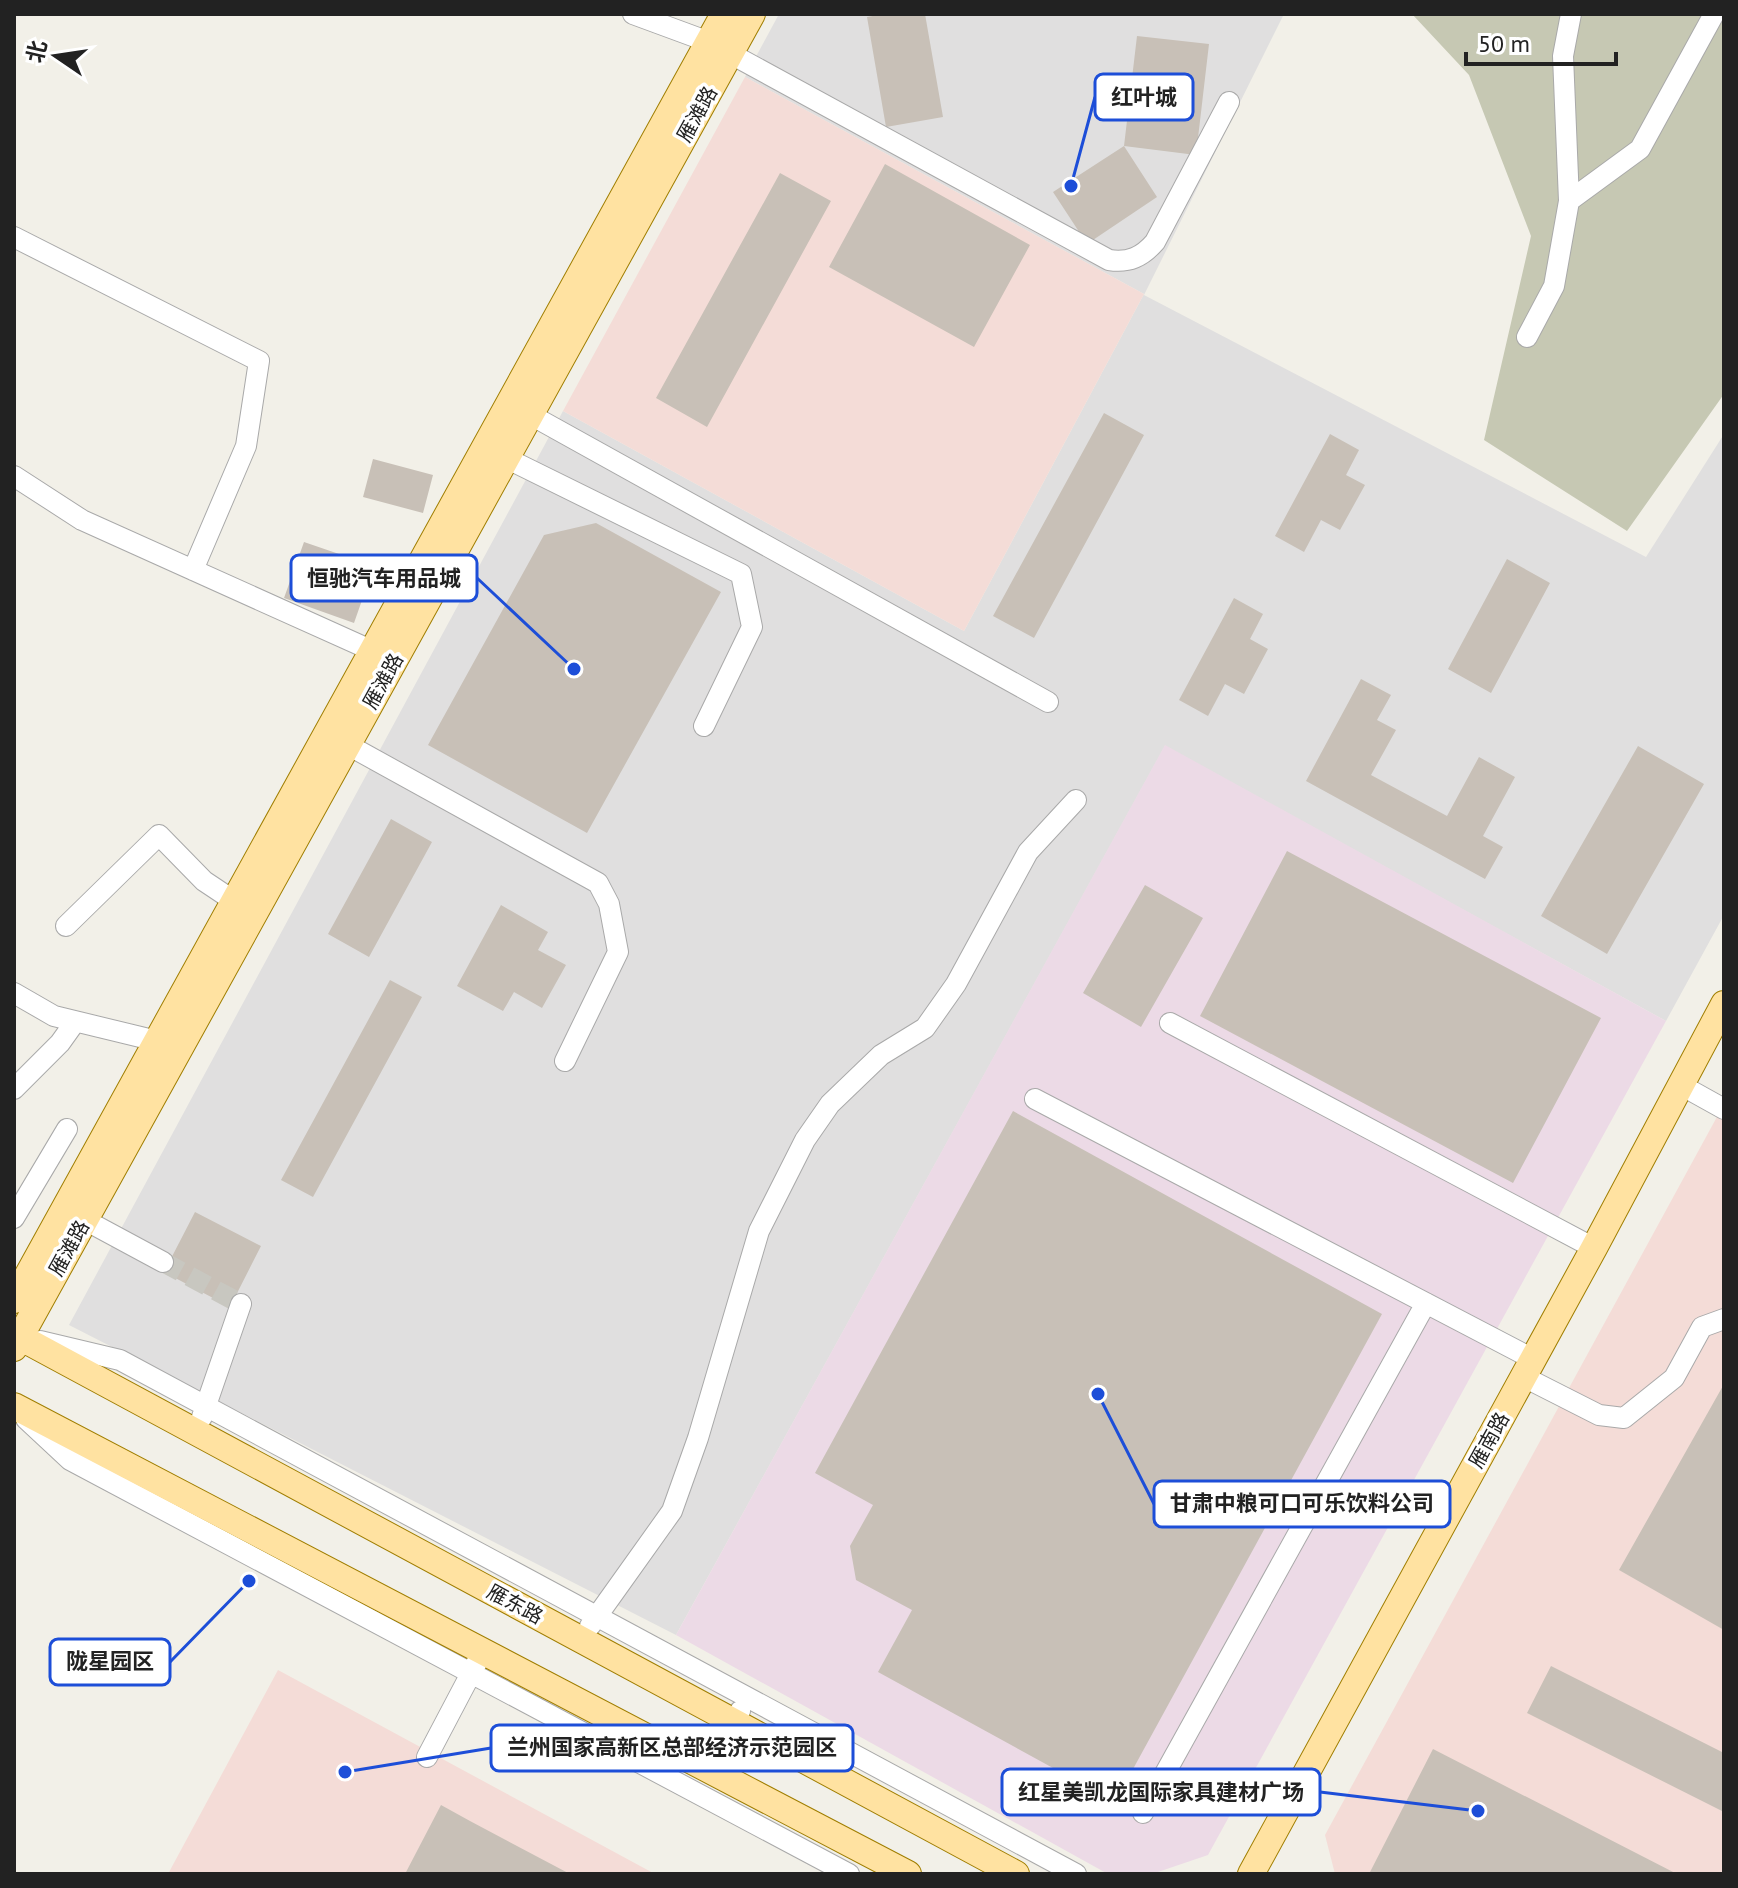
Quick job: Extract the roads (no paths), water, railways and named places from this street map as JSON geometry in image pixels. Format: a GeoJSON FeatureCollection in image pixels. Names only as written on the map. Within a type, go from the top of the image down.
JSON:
{"type":"FeatureCollection","features":[{"type":"Feature","properties":{"kind":"main road","name":"雁滩路"},"geometry":{"type":"LineString","coordinates":[[720,48],[724,14]]}},
{"type":"Feature","properties":{"kind":"main road","name":"雁滩路"},"geometry":{"type":"LineString","coordinates":[[14,1300],[373,651],[520,409],[720,48],[752,14]]}},
{"type":"Feature","properties":{"kind":"main road","name":"雁滩路"},"geometry":{"type":"LineString","coordinates":[[16,1340],[506,458],[520,409]]}},
{"type":"Feature","properties":{"kind":"main road","name":"雁南路"},"geometry":{"type":"LineString","coordinates":[[1251,1874],[1724,1004]]}},
{"type":"Feature","properties":{"kind":"main road","name":"雁东路"},"geometry":{"type":"LineString","coordinates":[[16,1340],[197,1432],[1016,1874]]}},
{"type":"Feature","properties":{"kind":"main road"},"geometry":{"type":"LineString","coordinates":[[14,1407],[477,1662],[710,1770],[908,1874]]}},
{"type":"Feature","properties":{"kind":"street"},"geometry":{"type":"LineString","coordinates":[[633,14],[720,48],[1100,257],[1119,262],[1140,257],[1155,242],[1229,102]]}},
{"type":"Feature","properties":{"kind":"street"},"geometry":{"type":"LineString","coordinates":[[1527,337],[1554,286],[1569,201],[1563,56],[1571,14]]}},
{"type":"Feature","properties":{"kind":"street"},"geometry":{"type":"LineString","coordinates":[[1569,201],[1640,149],[1714,14]]}},
{"type":"Feature","properties":{"kind":"street"},"geometry":{"type":"LineString","coordinates":[[14,237],[259,361],[246,446],[193,570]]}},
{"type":"Feature","properties":{"kind":"street"},"geometry":{"type":"LineString","coordinates":[[520,409],[1048,702]]}},
{"type":"Feature","properties":{"kind":"street"},"geometry":{"type":"LineString","coordinates":[[506,458],[741,574],[752,627],[704,726]]}},
{"type":"Feature","properties":{"kind":"street"},"geometry":{"type":"LineString","coordinates":[[14,476],[82,520],[373,651]]}},
{"type":"Feature","properties":{"kind":"street"},"geometry":{"type":"LineString","coordinates":[[348,745],[598,883],[609,904],[618,952],[565,1061]]}},
{"type":"Feature","properties":{"kind":"street"},"geometry":{"type":"LineString","coordinates":[[581,1639],[672,1511],[698,1438],[759,1231],[805,1140],[830,1104],[881,1055],[925,1028],[956,984],[1028,852],[1076,800]]}},
{"type":"Feature","properties":{"kind":"street"},"geometry":{"type":"LineString","coordinates":[[66,926],[159,835],[204,881],[234,901]]}},
{"type":"Feature","properties":{"kind":"street"},"geometry":{"type":"LineString","coordinates":[[14,993],[54,1016],[157,1041]]}},
{"type":"Feature","properties":{"kind":"street"},"geometry":{"type":"LineString","coordinates":[[14,1089],[60,1043],[75,1022]]}},
{"type":"Feature","properties":{"kind":"street"},"geometry":{"type":"LineString","coordinates":[[1170,1023],[1594,1248]]}},
{"type":"Feature","properties":{"kind":"street"},"geometry":{"type":"LineString","coordinates":[[1679,1084],[1724,1109]]}},
{"type":"Feature","properties":{"kind":"street"},"geometry":{"type":"LineString","coordinates":[[1035,1099],[1426,1303],[1599,1415],[1624,1418],[1674,1378],[1702,1327],[1724,1319]]}},
{"type":"Feature","properties":{"kind":"street"},"geometry":{"type":"LineString","coordinates":[[14,1218],[67,1129]]}},
{"type":"Feature","properties":{"kind":"street"},"geometry":{"type":"LineString","coordinates":[[85,1220],[163,1262]]}},
{"type":"Feature","properties":{"kind":"street"},"geometry":{"type":"LineString","coordinates":[[1143,1813],[1426,1303]]}},
{"type":"Feature","properties":{"kind":"street"},"geometry":{"type":"LineString","coordinates":[[197,1432],[241,1304]]}},
{"type":"Feature","properties":{"kind":"street"},"geometry":{"type":"LineString","coordinates":[[16,1340],[120,1360],[1076,1874]]}},
{"type":"Feature","properties":{"kind":"street"},"geometry":{"type":"LineString","coordinates":[[427,1757],[477,1662],[849,1874]]}},
{"type":"Feature","properties":{"kind":"street"},"geometry":{"type":"LineString","coordinates":[[710,1770],[748,1697]]}},
{"type":"Feature","properties":{"kind":"tunnel"},"geometry":{"type":"LineString","coordinates":[[163,1262],[241,1304]]}},
{"type":"Feature","properties":{"kind":"place","name":"红叶城"},"geometry":{"type":"Point","coordinates":[1071,186]}},
{"type":"Feature","properties":{"kind":"place","name":"恒驰汽车用品城"},"geometry":{"type":"Point","coordinates":[574,669]}},
{"type":"Feature","properties":{"kind":"place","name":"甘肃中粮可口可乐饮料公司"},"geometry":{"type":"Point","coordinates":[1098,1394]}},
{"type":"Feature","properties":{"kind":"place","name":"陇星园区"},"geometry":{"type":"Point","coordinates":[249,1581]}},
{"type":"Feature","properties":{"kind":"place","name":"兰州国家高新区总部经济示范园区"},"geometry":{"type":"Point","coordinates":[345,1772]}},
{"type":"Feature","properties":{"kind":"place","name":"红星美凯龙国际家具建材广场"},"geometry":{"type":"Point","coordinates":[1478,1811]}}]}
